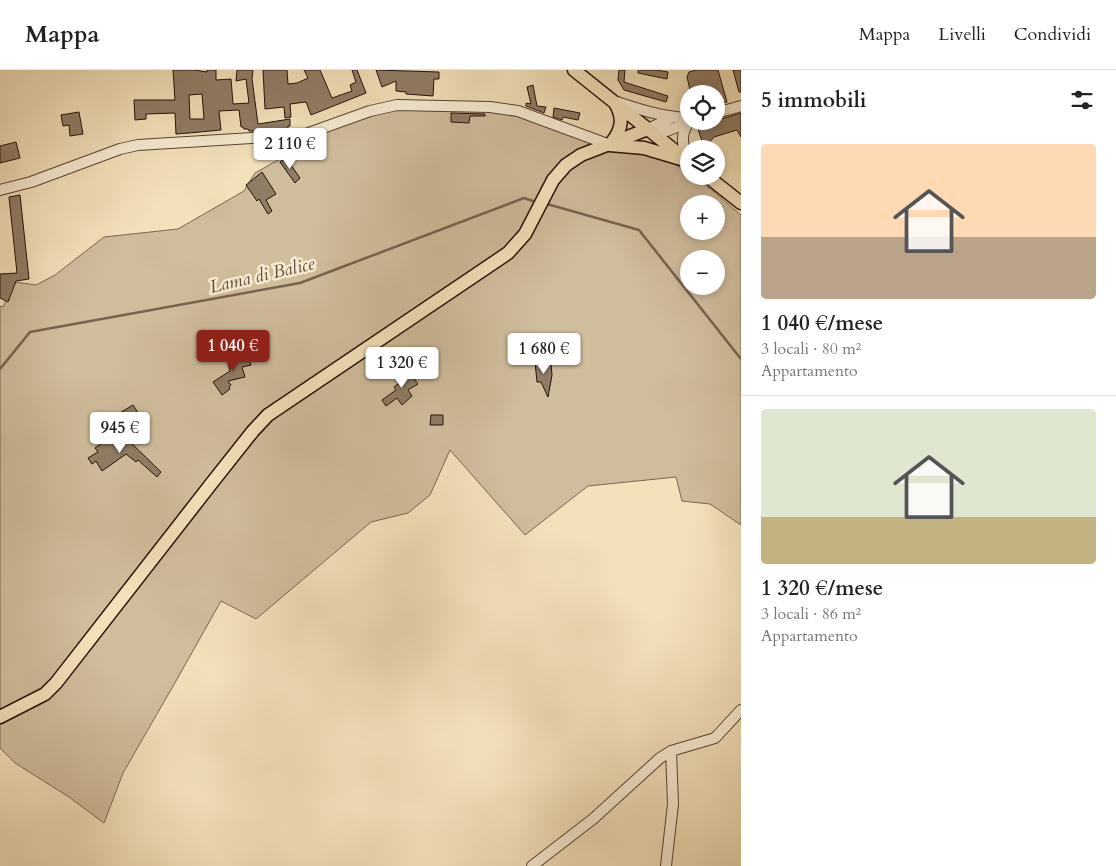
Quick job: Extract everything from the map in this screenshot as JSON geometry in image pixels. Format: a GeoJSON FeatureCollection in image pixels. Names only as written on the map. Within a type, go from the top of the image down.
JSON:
{"type":"FeatureCollection","features":[{"type":"Feature","properties":{"kind":"main road"},"geometry":{"type":"LineString","coordinates":[[574,70],[680,154]]}},
{"type":"Feature","properties":{"kind":"main road"},"geometry":{"type":"LineString","coordinates":[[610,145],[620,132],[621,123],[618,110],[611,100]]}},
{"type":"Feature","properties":{"kind":"main road"},"geometry":{"type":"LineString","coordinates":[[0,717],[38,698],[56,683],[253,431],[268,415],[498,261],[515,246],[524,234],[551,183],[561,170],[577,157],[610,145],[619,139],[652,132]]}},
{"type":"Feature","properties":{"kind":"main road"},"geometry":{"type":"LineString","coordinates":[[626,146],[639,143],[652,132]]}},
{"type":"Feature","properties":{"kind":"main road"},"geometry":{"type":"LineString","coordinates":[[610,145],[652,150],[680,158]]}},
{"type":"Feature","properties":{"kind":"main road"},"geometry":{"type":"LineString","coordinates":[[718,185],[741,203]]}},
{"type":"Feature","properties":{"kind":"street"},"geometry":{"type":"LineString","coordinates":[[611,100],[649,113],[680,119]]}},
{"type":"Feature","properties":{"kind":"street"},"geometry":{"type":"LineString","coordinates":[[0,190],[31,182],[120,149],[138,145],[303,135],[370,111],[397,105],[490,108],[518,111],[610,145]]}},
{"type":"Feature","properties":{"kind":"street"},"geometry":{"type":"LineString","coordinates":[[725,110],[741,106]]}},
{"type":"Feature","properties":{"kind":"street"},"geometry":{"type":"LineString","coordinates":[[652,132],[662,121],[675,118]]}},
{"type":"Feature","properties":{"kind":"street"},"geometry":{"type":"LineString","coordinates":[[652,132],[680,123]]}},
{"type":"Feature","properties":{"kind":"street"},"geometry":{"type":"LineString","coordinates":[[532,866],[593,819],[660,758],[671,751],[715,738],[741,710]]}},
{"type":"Feature","properties":{"kind":"street"},"geometry":{"type":"LineString","coordinates":[[666,866],[673,804],[671,751]]}},
{"type":"Feature","properties":{"kind":"shaded area"},"geometry":{"type":"Polygon","coordinates":[[[382,106],[510,110],[671,161],[680,168],[680,185],[704,185],[707,187],[717,195],[680,195],[680,240],[725,240],[725,202],[741,215],[741,525],[710,504],[682,501],[676,477],[588,486],[525,535],[450,450],[430,495],[408,513],[371,522],[256,619],[221,601],[123,773],[104,823],[69,797],[15,763],[0,748],[0,722],[9,717],[0,708],[0,306],[3,307],[15,282],[36,285],[55,275],[104,237],[178,229],[244,191],[255,173],[278,160],[313,134],[382,106]]]}},
{"type":"Feature","properties":{"kind":"building"},"geometry":{"type":"Polygon","coordinates":[[[173,70],[207,72],[207,70],[216,70],[216,80],[231,79],[233,104],[249,103],[246,79],[236,81],[237,70],[253,70],[252,79],[258,124],[290,119],[290,126],[288,126],[288,129],[249,131],[241,127],[239,110],[219,111],[221,130],[176,134],[175,113],[146,114],[146,119],[135,120],[134,100],[175,100],[173,70]],[[202,94],[189,95],[190,119],[204,119],[202,94]]]}},
{"type":"Feature","properties":{"kind":"building"},"geometry":{"type":"Polygon","coordinates":[[[263,70],[287,70],[288,84],[297,83],[308,78],[304,70],[320,70],[332,98],[352,91],[350,85],[356,82],[352,70],[357,70],[366,93],[311,115],[306,102],[290,104],[291,117],[285,118],[284,107],[265,109],[263,70]]]}},
{"type":"Feature","properties":{"kind":"building"},"geometry":{"type":"Polygon","coordinates":[[[376,70],[439,72],[439,79],[434,79],[433,96],[406,94],[406,92],[396,91],[396,81],[382,87],[376,70]]]}},
{"type":"Feature","properties":{"kind":"building"},"geometry":{"type":"Polygon","coordinates":[[[619,70],[625,70],[624,82],[668,96],[666,102],[624,90],[618,80],[619,70]]]}},
{"type":"Feature","properties":{"kind":"building"},"geometry":{"type":"Polygon","coordinates":[[[638,70],[668,72],[667,79],[638,73],[638,70]]]}},
{"type":"Feature","properties":{"kind":"building"},"geometry":{"type":"Polygon","coordinates":[[[696,70],[718,70],[722,85],[689,85],[687,77],[689,72],[696,70]]]}},
{"type":"Feature","properties":{"kind":"building"},"geometry":{"type":"Polygon","coordinates":[[[733,70],[741,70],[741,92],[739,92],[733,70]]]}},
{"type":"Feature","properties":{"kind":"building"},"geometry":{"type":"Polygon","coordinates":[[[533,85],[537,106],[546,107],[544,113],[526,106],[526,103],[531,104],[527,87],[533,85]]]}},
{"type":"Feature","properties":{"kind":"building"},"geometry":{"type":"Polygon","coordinates":[[[554,108],[580,113],[578,120],[563,117],[562,120],[553,117],[554,108]]]}},
{"type":"Feature","properties":{"kind":"building"},"geometry":{"type":"Polygon","coordinates":[[[79,112],[83,134],[70,136],[69,125],[63,126],[61,115],[79,112]]]}},
{"type":"Feature","properties":{"kind":"building"},"geometry":{"type":"Polygon","coordinates":[[[451,113],[485,114],[485,116],[470,116],[469,123],[451,122],[451,113]]]}},
{"type":"Feature","properties":{"kind":"building"},"geometry":{"type":"Polygon","coordinates":[[[741,113],[741,137],[737,130],[714,137],[711,140],[702,140],[698,130],[725,130],[725,118],[741,113]]]}},
{"type":"Feature","properties":{"kind":"building"},"geometry":{"type":"Polygon","coordinates":[[[16,142],[20,158],[0,163],[0,146],[16,142]]]}},
{"type":"Feature","properties":{"kind":"building"},"geometry":{"type":"Polygon","coordinates":[[[296,142],[300,150],[289,155],[287,143],[296,142]]]}},
{"type":"Feature","properties":{"kind":"building"},"geometry":{"type":"Polygon","coordinates":[[[286,158],[300,178],[295,183],[280,162],[286,158]]]}},
{"type":"Feature","properties":{"kind":"building"},"geometry":{"type":"Polygon","coordinates":[[[262,172],[276,194],[266,200],[272,211],[268,214],[259,199],[257,201],[246,185],[262,172]]]}},
{"type":"Feature","properties":{"kind":"building"},"geometry":{"type":"Polygon","coordinates":[[[20,195],[29,279],[16,281],[8,302],[0,298],[0,274],[17,273],[9,197],[20,195]]]}},
{"type":"Feature","properties":{"kind":"building"},"geometry":{"type":"Polygon","coordinates":[[[248,353],[251,365],[242,367],[245,377],[228,381],[231,385],[230,389],[222,395],[213,382],[230,371],[227,357],[248,353]]]}},
{"type":"Feature","properties":{"kind":"building"},"geometry":{"type":"Polygon","coordinates":[[[545,361],[546,365],[551,364],[552,375],[548,397],[541,382],[537,382],[535,362],[545,361]]]}},
{"type":"Feature","properties":{"kind":"building"},"geometry":{"type":"Polygon","coordinates":[[[409,368],[413,374],[411,375],[418,384],[408,390],[412,396],[402,405],[397,398],[386,406],[382,400],[396,390],[394,387],[405,379],[402,374],[409,368]]]}},
{"type":"Feature","properties":{"kind":"building"},"geometry":{"type":"Polygon","coordinates":[[[133,405],[142,419],[122,432],[116,422],[121,419],[118,414],[133,405]]]}},
{"type":"Feature","properties":{"kind":"building"},"geometry":{"type":"Polygon","coordinates":[[[431,415],[443,415],[443,425],[430,425],[431,415]]]}},
{"type":"Feature","properties":{"kind":"building"},"geometry":{"type":"Polygon","coordinates":[[[122,434],[161,472],[157,477],[138,460],[136,462],[126,454],[102,471],[96,461],[92,464],[88,458],[98,452],[95,448],[110,438],[112,442],[122,434]]]}},
{"type":"Feature","properties":{"kind":"waterway","name":"Lama di Balice"},"geometry":{"type":"LineString","coordinates":[[0,369],[30,332],[300,283],[524,198],[536,202]]}},
{"type":"Feature","properties":{"kind":"waterway","name":"Lama di Balice"},"geometry":{"type":"LineString","coordinates":[[547,204],[639,230],[741,359]]}}]}
